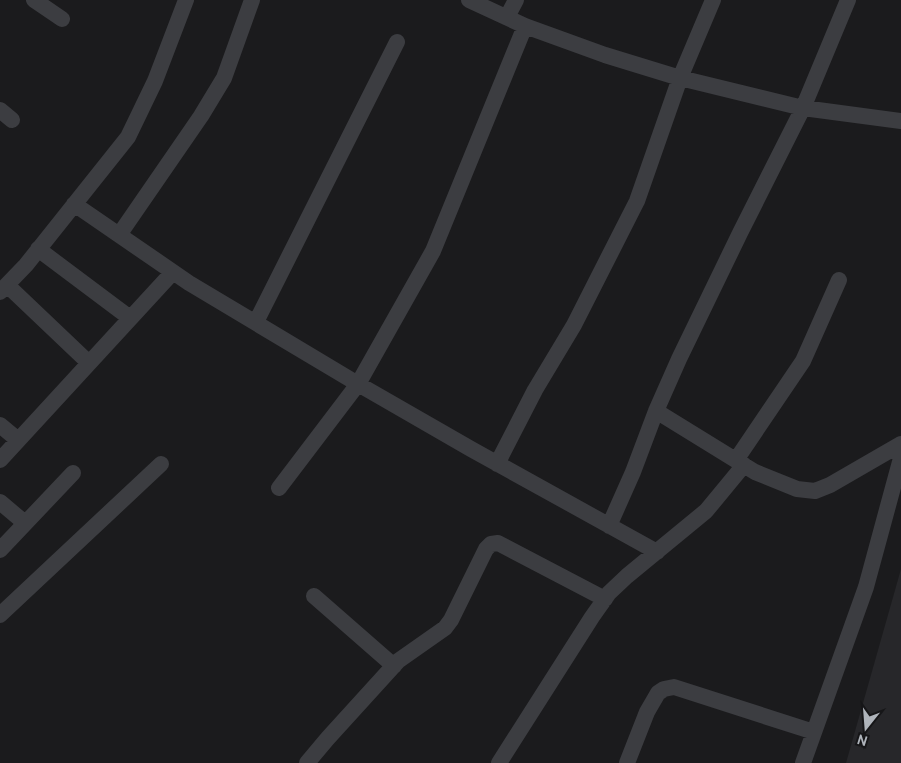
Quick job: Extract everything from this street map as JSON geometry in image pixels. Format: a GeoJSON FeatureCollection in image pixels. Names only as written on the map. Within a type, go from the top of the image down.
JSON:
{"type":"FeatureCollection","features":[{"type":"Feature","properties":{"kind":"street"},"geometry":{"type":"LineString","coordinates":[[34,0],[62,19]]}},
{"type":"Feature","properties":{"kind":"street"},"geometry":{"type":"LineString","coordinates":[[89,363],[2,289],[38,249],[128,136],[155,81],[186,0]]}},
{"type":"Feature","properties":{"kind":"street"},"geometry":{"type":"LineString","coordinates":[[119,235],[201,116],[224,78],[252,0]]}},
{"type":"Feature","properties":{"kind":"street"},"geometry":{"type":"LineString","coordinates":[[469,0],[525,26],[605,55],[680,78],[803,108],[901,121]]}},
{"type":"Feature","properties":{"kind":"street"},"geometry":{"type":"LineString","coordinates":[[507,18],[516,0]]}},
{"type":"Feature","properties":{"kind":"street"},"geometry":{"type":"LineString","coordinates":[[497,464],[535,390],[574,325],[638,200],[680,78],[713,0]]}},
{"type":"Feature","properties":{"kind":"street"},"geometry":{"type":"LineString","coordinates":[[609,526],[679,359],[735,242],[803,108],[844,1]]}},
{"type":"Feature","properties":{"kind":"street"},"geometry":{"type":"LineString","coordinates":[[279,488],[358,384],[433,251],[525,26]]}},
{"type":"Feature","properties":{"kind":"street"},"geometry":{"type":"LineString","coordinates":[[256,322],[397,42]]}},
{"type":"Feature","properties":{"kind":"street"},"geometry":{"type":"LineString","coordinates":[[74,204],[189,283],[358,384],[497,464],[657,552]]}},
{"type":"Feature","properties":{"kind":"street"},"geometry":{"type":"LineString","coordinates":[[38,249],[130,318]]}},
{"type":"Feature","properties":{"kind":"street"},"geometry":{"type":"LineString","coordinates":[[0,460],[172,272]]}},
{"type":"Feature","properties":{"kind":"street"},"geometry":{"type":"LineString","coordinates":[[499,763],[609,593],[706,511],[740,462],[803,361],[839,280]]}},
{"type":"Feature","properties":{"kind":"street"},"geometry":{"type":"LineString","coordinates":[[656,411],[755,472],[797,489],[815,491],[830,485],[901,444]]}},
{"type":"Feature","properties":{"kind":"street"},"geometry":{"type":"LineString","coordinates":[[0,424],[18,440]]}},
{"type":"Feature","properties":{"kind":"street"},"geometry":{"type":"LineString","coordinates":[[803,763],[866,587],[901,458]]}},
{"type":"Feature","properties":{"kind":"street"},"geometry":{"type":"LineString","coordinates":[[0,615],[160,464]]}},
{"type":"Feature","properties":{"kind":"street"},"geometry":{"type":"LineString","coordinates":[[0,550],[73,473]]}},
{"type":"Feature","properties":{"kind":"street"},"geometry":{"type":"LineString","coordinates":[[0,502],[25,523]]}},
{"type":"Feature","properties":{"kind":"street"},"geometry":{"type":"LineString","coordinates":[[307,763],[398,661],[445,628],[451,620],[486,549],[492,544],[498,543],[605,599]]}},
{"type":"Feature","properties":{"kind":"street"},"geometry":{"type":"LineString","coordinates":[[314,596],[394,666]]}},
{"type":"Feature","properties":{"kind":"street"},"geometry":{"type":"LineString","coordinates":[[627,763],[647,712],[658,693],[664,689],[674,687],[814,732]]}},
{"type":"Feature","properties":{"kind":"shaded area"},"geometry":{"type":"Polygon","coordinates":[[[901,569],[901,763],[846,763],[901,569]]]}}]}
